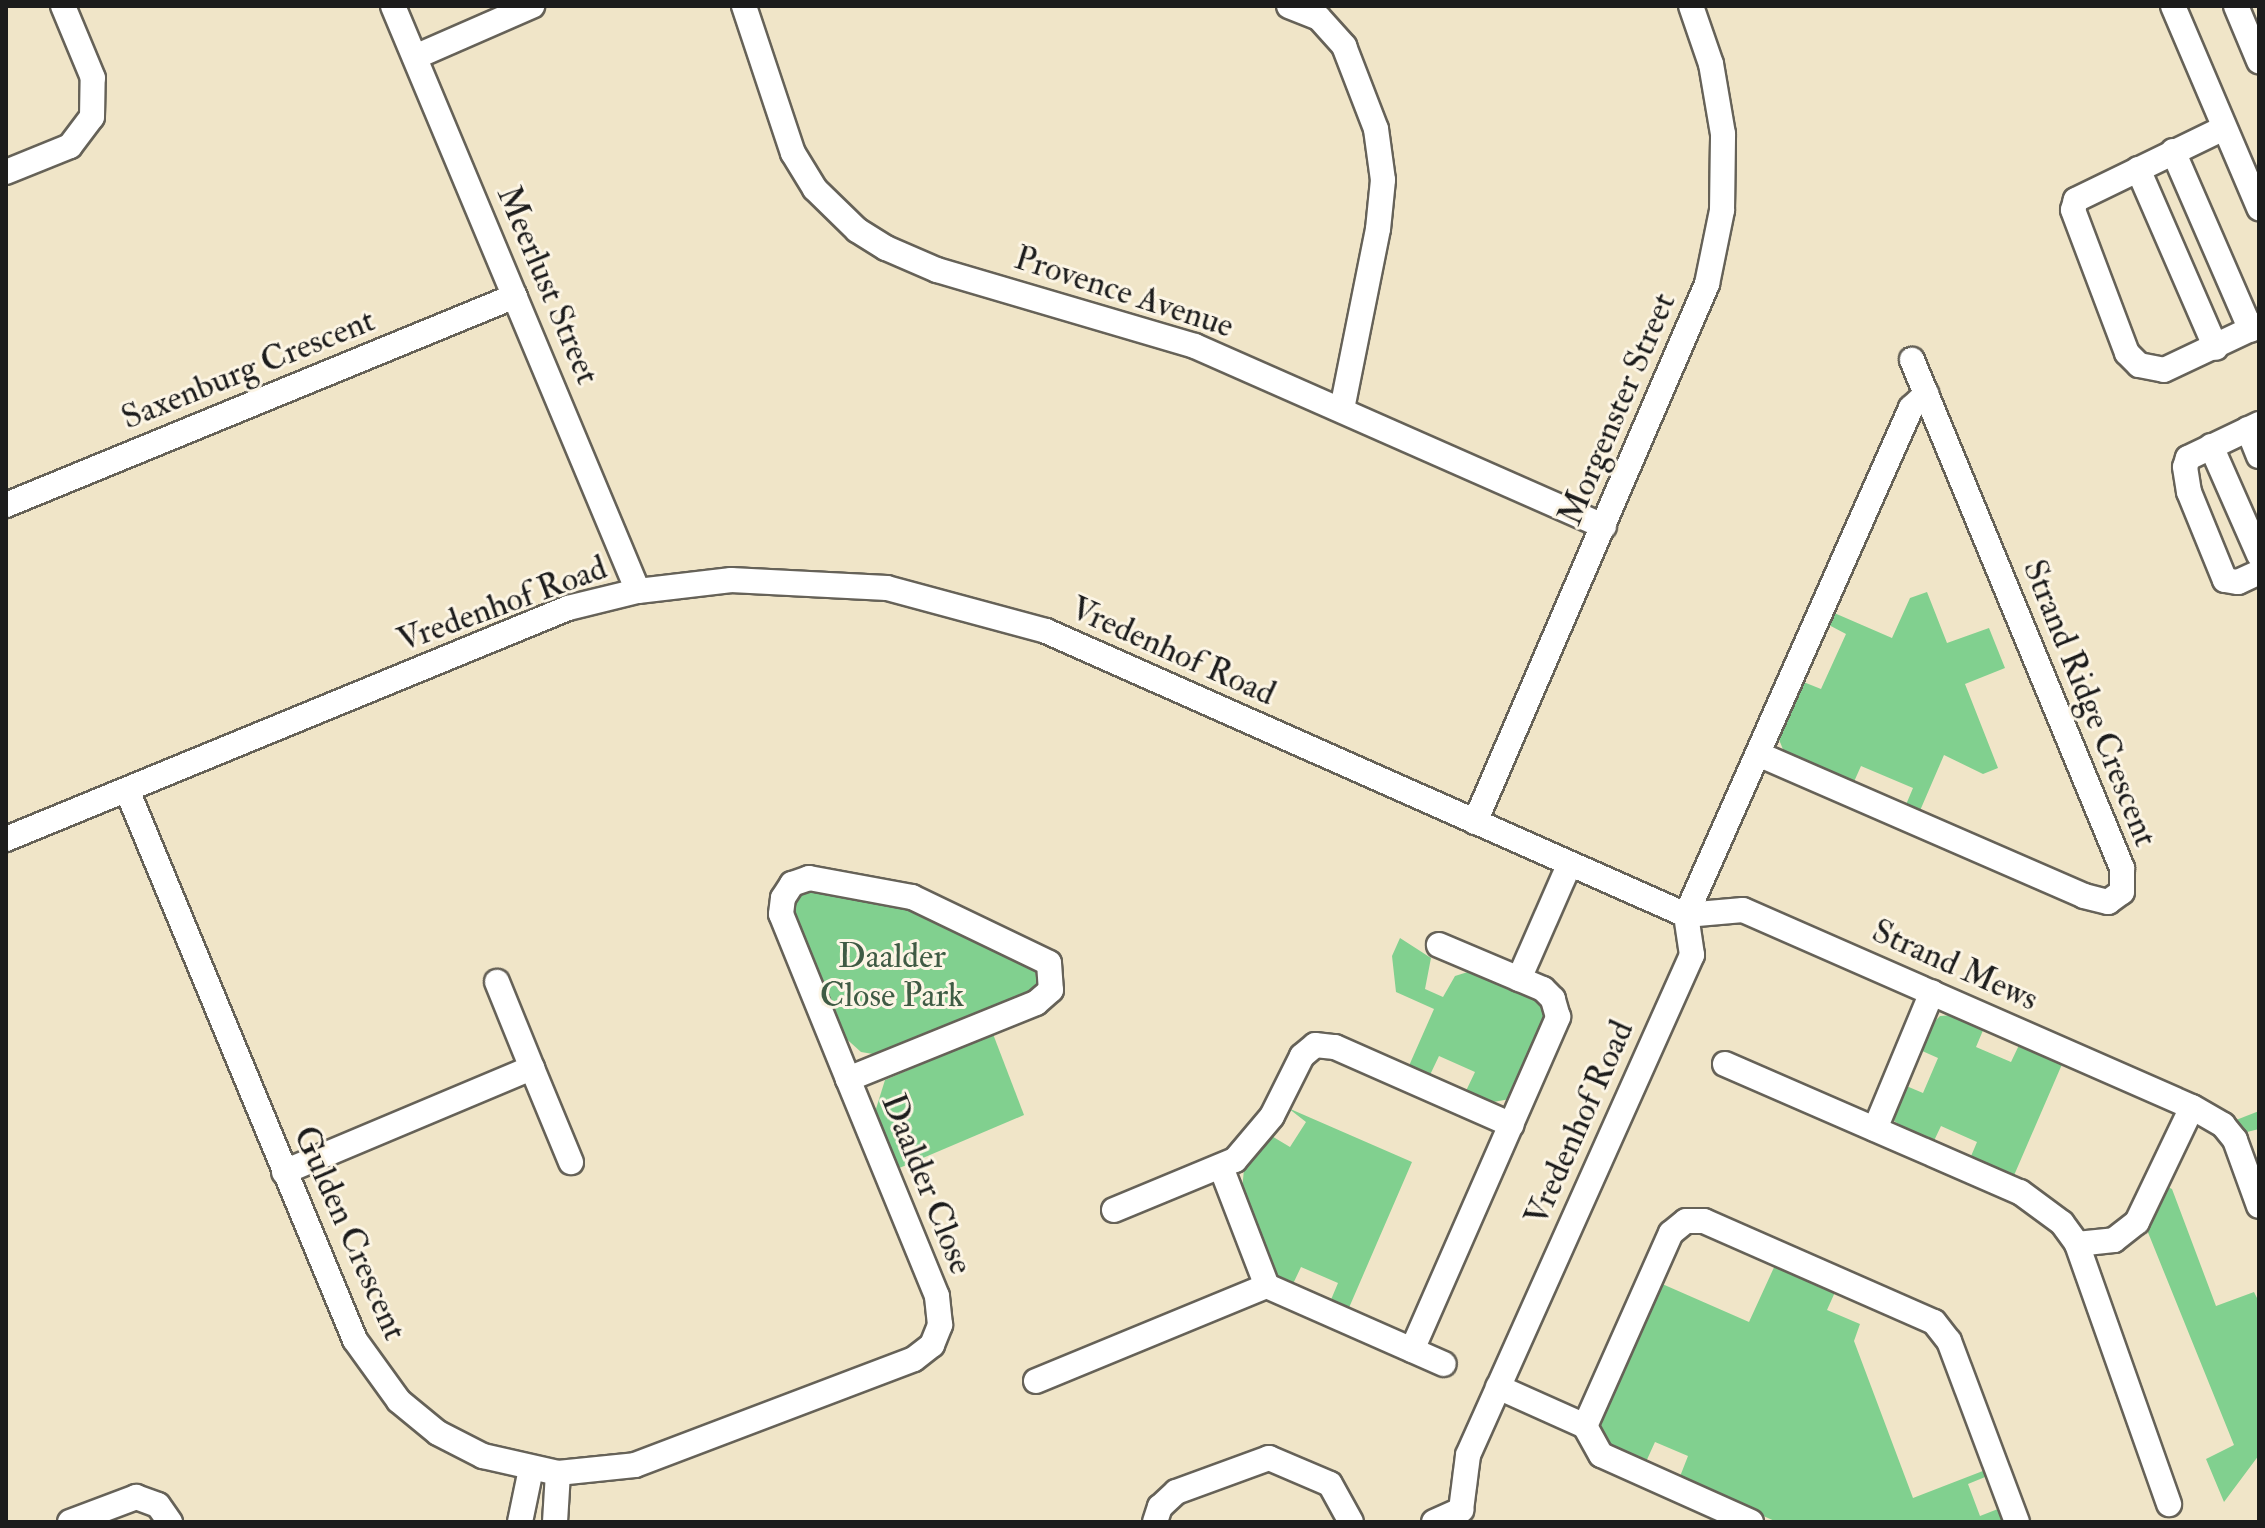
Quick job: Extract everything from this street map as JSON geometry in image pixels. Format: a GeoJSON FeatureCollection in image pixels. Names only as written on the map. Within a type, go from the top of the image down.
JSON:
{"type":"FeatureCollection","features":[{"type":"Feature","properties":{"kind":"street"},"geometry":{"type":"LineString","coordinates":[[6,172],[70,146],[92,117],[93,78],[63,6]]}},
{"type":"Feature","properties":{"kind":"street","name":"Meerlust Street"},"geometry":{"type":"LineString","coordinates":[[393,6],[638,591]]}},
{"type":"Feature","properties":{"kind":"street"},"geometry":{"type":"LineString","coordinates":[[415,57],[532,6]]}},
{"type":"Feature","properties":{"kind":"street","name":"Provence Avenue"},"geometry":{"type":"LineString","coordinates":[[744,6],[793,153],[815,189],[857,230],[937,270],[1166,336],[1342,409],[1604,526]]}},
{"type":"Feature","properties":{"kind":"street"},"geometry":{"type":"LineString","coordinates":[[1289,6],[1319,18],[1344,46],[1376,129],[1383,180],[1378,229],[1342,409]]}},
{"type":"Feature","properties":{"kind":"street","name":"Morgenster Street"},"geometry":{"type":"LineString","coordinates":[[1475,822],[1695,319],[1716,247],[1723,134],[1711,64],[1691,6]]}},
{"type":"Feature","properties":{"kind":"street"},"geometry":{"type":"LineString","coordinates":[[2173,6],[2259,208]]}},
{"type":"Feature","properties":{"kind":"street"},"geometry":{"type":"LineString","coordinates":[[2236,6],[2259,61]]}},
{"type":"Feature","properties":{"kind":"street"},"geometry":{"type":"LineString","coordinates":[[2173,151],[2255,328],[2164,370],[2139,365],[2127,353],[2072,206],[2173,151],[2224,128]]}},
{"type":"Feature","properties":{"kind":"street"},"geometry":{"type":"LineString","coordinates":[[2138,169],[2216,348]]}},
{"type":"Feature","properties":{"kind":"street","name":"Saxenburg Crescent"},"geometry":{"type":"LineString","coordinates":[[6,505],[515,296]]}},
{"type":"Feature","properties":{"kind":"street","name":"Strand Ridge Crescent"},"geometry":{"type":"LineString","coordinates":[[1758,754],[2084,896],[2108,902],[2122,892],[2122,868],[1912,360]]}},
{"type":"Feature","properties":{"kind":"street"},"geometry":{"type":"LineString","coordinates":[[1686,915],[1911,408],[1926,394]]}},
{"type":"Feature","properties":{"kind":"street"},"geometry":{"type":"LineString","coordinates":[[2259,456],[2253,427],[2188,458],[2185,467],[2204,532],[2225,580],[2238,582],[2259,572]]}},
{"type":"Feature","properties":{"kind":"street"},"geometry":{"type":"LineString","coordinates":[[2211,446],[2259,555]]}},
{"type":"Feature","properties":{"kind":"street","name":"Vredenhof Road"},"geometry":{"type":"LineString","coordinates":[[6,839],[568,608],[638,591],[731,580],[833,581],[994,613],[1686,915],[1692,955],[1468,1455],[1464,1516]]}},
{"type":"Feature","properties":{"kind":"street","name":"Gulden Crescent"},"geometry":{"type":"LineString","coordinates":[[127,790],[355,1340],[382,1382],[438,1433],[483,1456],[558,1473],[647,1461],[914,1359],[932,1345],[941,1315]]}},
{"type":"Feature","properties":{"kind":"street"},"geometry":{"type":"LineString","coordinates":[[1519,979],[1569,865]]}},
{"type":"Feature","properties":{"kind":"street","name":"Daalder Close"},"geometry":{"type":"LineString","coordinates":[[848,1079],[1036,1003],[1051,990],[1049,963],[912,897],[809,878],[792,884],[783,898],[781,914],[941,1315]]}},
{"type":"Feature","properties":{"kind":"street","name":"Strand Mews"},"geometry":{"type":"LineString","coordinates":[[1686,915],[1743,910],[2192,1107],[2223,1125],[2235,1140],[2259,1206]]}},
{"type":"Feature","properties":{"kind":"street"},"geometry":{"type":"LineString","coordinates":[[1412,1350],[1558,1017],[1549,994],[1439,945]]}},
{"type":"Feature","properties":{"kind":"street"},"geometry":{"type":"LineString","coordinates":[[497,982],[571,1162]]}},
{"type":"Feature","properties":{"kind":"street"},"geometry":{"type":"LineString","coordinates":[[1875,1129],[1932,992]]}},
{"type":"Feature","properties":{"kind":"street"},"geometry":{"type":"LineString","coordinates":[[1114,1210],[1235,1160],[1272,1116],[1302,1056],[1322,1044],[1512,1125]]}},
{"type":"Feature","properties":{"kind":"street"},"geometry":{"type":"LineString","coordinates":[[1725,1064],[2020,1192],[2062,1223],[2077,1244],[2169,1504]]}},
{"type":"Feature","properties":{"kind":"street"},"geometry":{"type":"LineString","coordinates":[[284,1172],[532,1068]]}},
{"type":"Feature","properties":{"kind":"street"},"geometry":{"type":"LineString","coordinates":[[2077,1244],[2114,1240],[2137,1222],[2192,1107]]}},
{"type":"Feature","properties":{"kind":"street"},"geometry":{"type":"LineString","coordinates":[[1221,1167],[1267,1286],[1444,1364]]}},
{"type":"Feature","properties":{"kind":"street"},"geometry":{"type":"LineString","coordinates":[[1585,1426],[1671,1233],[1686,1221],[1704,1221],[1940,1328],[2017,1522]]}},
{"type":"Feature","properties":{"kind":"street"},"geometry":{"type":"LineString","coordinates":[[1036,1381],[1267,1286]]}},
{"type":"Feature","properties":{"kind":"street"},"geometry":{"type":"LineString","coordinates":[[1498,1387],[1585,1426],[1601,1455],[1751,1522]]}},
{"type":"Feature","properties":{"kind":"street"},"geometry":{"type":"LineString","coordinates":[[1155,1522],[1160,1507],[1176,1492],[1269,1458],[1330,1484],[1351,1522]]}},
{"type":"Feature","properties":{"kind":"street"},"geometry":{"type":"LineString","coordinates":[[520,1522],[531,1469]]}},
{"type":"Feature","properties":{"kind":"street"},"geometry":{"type":"LineString","coordinates":[[555,1522],[558,1473]]}},
{"type":"Feature","properties":{"kind":"street"},"geometry":{"type":"LineString","coordinates":[[70,1522],[136,1497],[158,1505],[170,1522]]}},
{"type":"Feature","properties":{"kind":"street"},"geometry":{"type":"LineString","coordinates":[[1434,1522],[1464,1516]]}},
{"type":"Feature","properties":{"kind":"green space"},"geometry":{"type":"Polygon","coordinates":[[[1927,592],[1947,643],[1989,628],[2005,668],[1965,684],[1998,768],[1983,774],[1944,755],[1919,813],[1905,807],[1913,788],[1861,766],[1853,784],[1784,752],[1778,737],[1801,681],[1821,689],[1846,634],[1827,624],[1832,612],[1892,638],[1910,598],[1927,592]]]}},
{"type":"Feature","properties":{"kind":"green space","name":"Daalder Close Park"},"geometry":{"type":"Polygon","coordinates":[[[812,890],[911,908],[1035,966],[1037,988],[1033,994],[879,1055],[861,1052],[841,1034],[793,911],[798,897],[812,890]]]}},
{"type":"Feature","properties":{"kind":"green space"},"geometry":{"type":"Polygon","coordinates":[[[1400,938],[1431,958],[1425,989],[1443,997],[1455,976],[1471,971],[1544,1004],[1548,1015],[1510,1099],[1488,1103],[1465,1093],[1475,1072],[1439,1056],[1429,1077],[1408,1068],[1434,1009],[1396,992],[1392,956],[1400,938]]]}},
{"type":"Feature","properties":{"kind":"green space"},"geometry":{"type":"Polygon","coordinates":[[[1955,1015],[1984,1028],[1976,1047],[2011,1062],[2020,1043],[2063,1062],[2012,1180],[1969,1161],[1977,1142],[1941,1126],[1932,1145],[1894,1121],[1904,1085],[1923,1093],[1938,1058],[1920,1050],[1930,1026],[1940,1016],[1955,1015]]]}},
{"type":"Feature","properties":{"kind":"green space"},"geometry":{"type":"Polygon","coordinates":[[[993,1034],[1024,1115],[897,1169],[875,1112],[885,1080],[993,1034]]]}},
{"type":"Feature","properties":{"kind":"green space"},"geometry":{"type":"Polygon","coordinates":[[[1288,1108],[1412,1162],[1348,1310],[1330,1302],[1338,1283],[1301,1267],[1292,1286],[1278,1276],[1242,1190],[1244,1169],[1270,1135],[1290,1147],[1306,1122],[1288,1108]]]}},
{"type":"Feature","properties":{"kind":"green space"},"geometry":{"type":"Polygon","coordinates":[[[2259,1111],[2259,1129],[2239,1134],[2231,1122],[2259,1111]]]}},
{"type":"Feature","properties":{"kind":"green space"},"geometry":{"type":"Polygon","coordinates":[[[2166,1186],[2172,1189],[2216,1306],[2254,1292],[2259,1302],[2259,1455],[2224,1502],[2206,1459],[2234,1445],[2147,1230],[2166,1186]]]}},
{"type":"Feature","properties":{"kind":"green space"},"geometry":{"type":"Polygon","coordinates":[[[1776,1263],[1836,1290],[1827,1310],[1860,1324],[1854,1341],[1913,1498],[1988,1469],[1990,1475],[1968,1484],[1980,1516],[2003,1507],[2007,1522],[1777,1522],[1679,1479],[1688,1456],[1655,1442],[1645,1464],[1605,1444],[1600,1419],[1660,1283],[1749,1322],[1776,1263]]]}}]}
